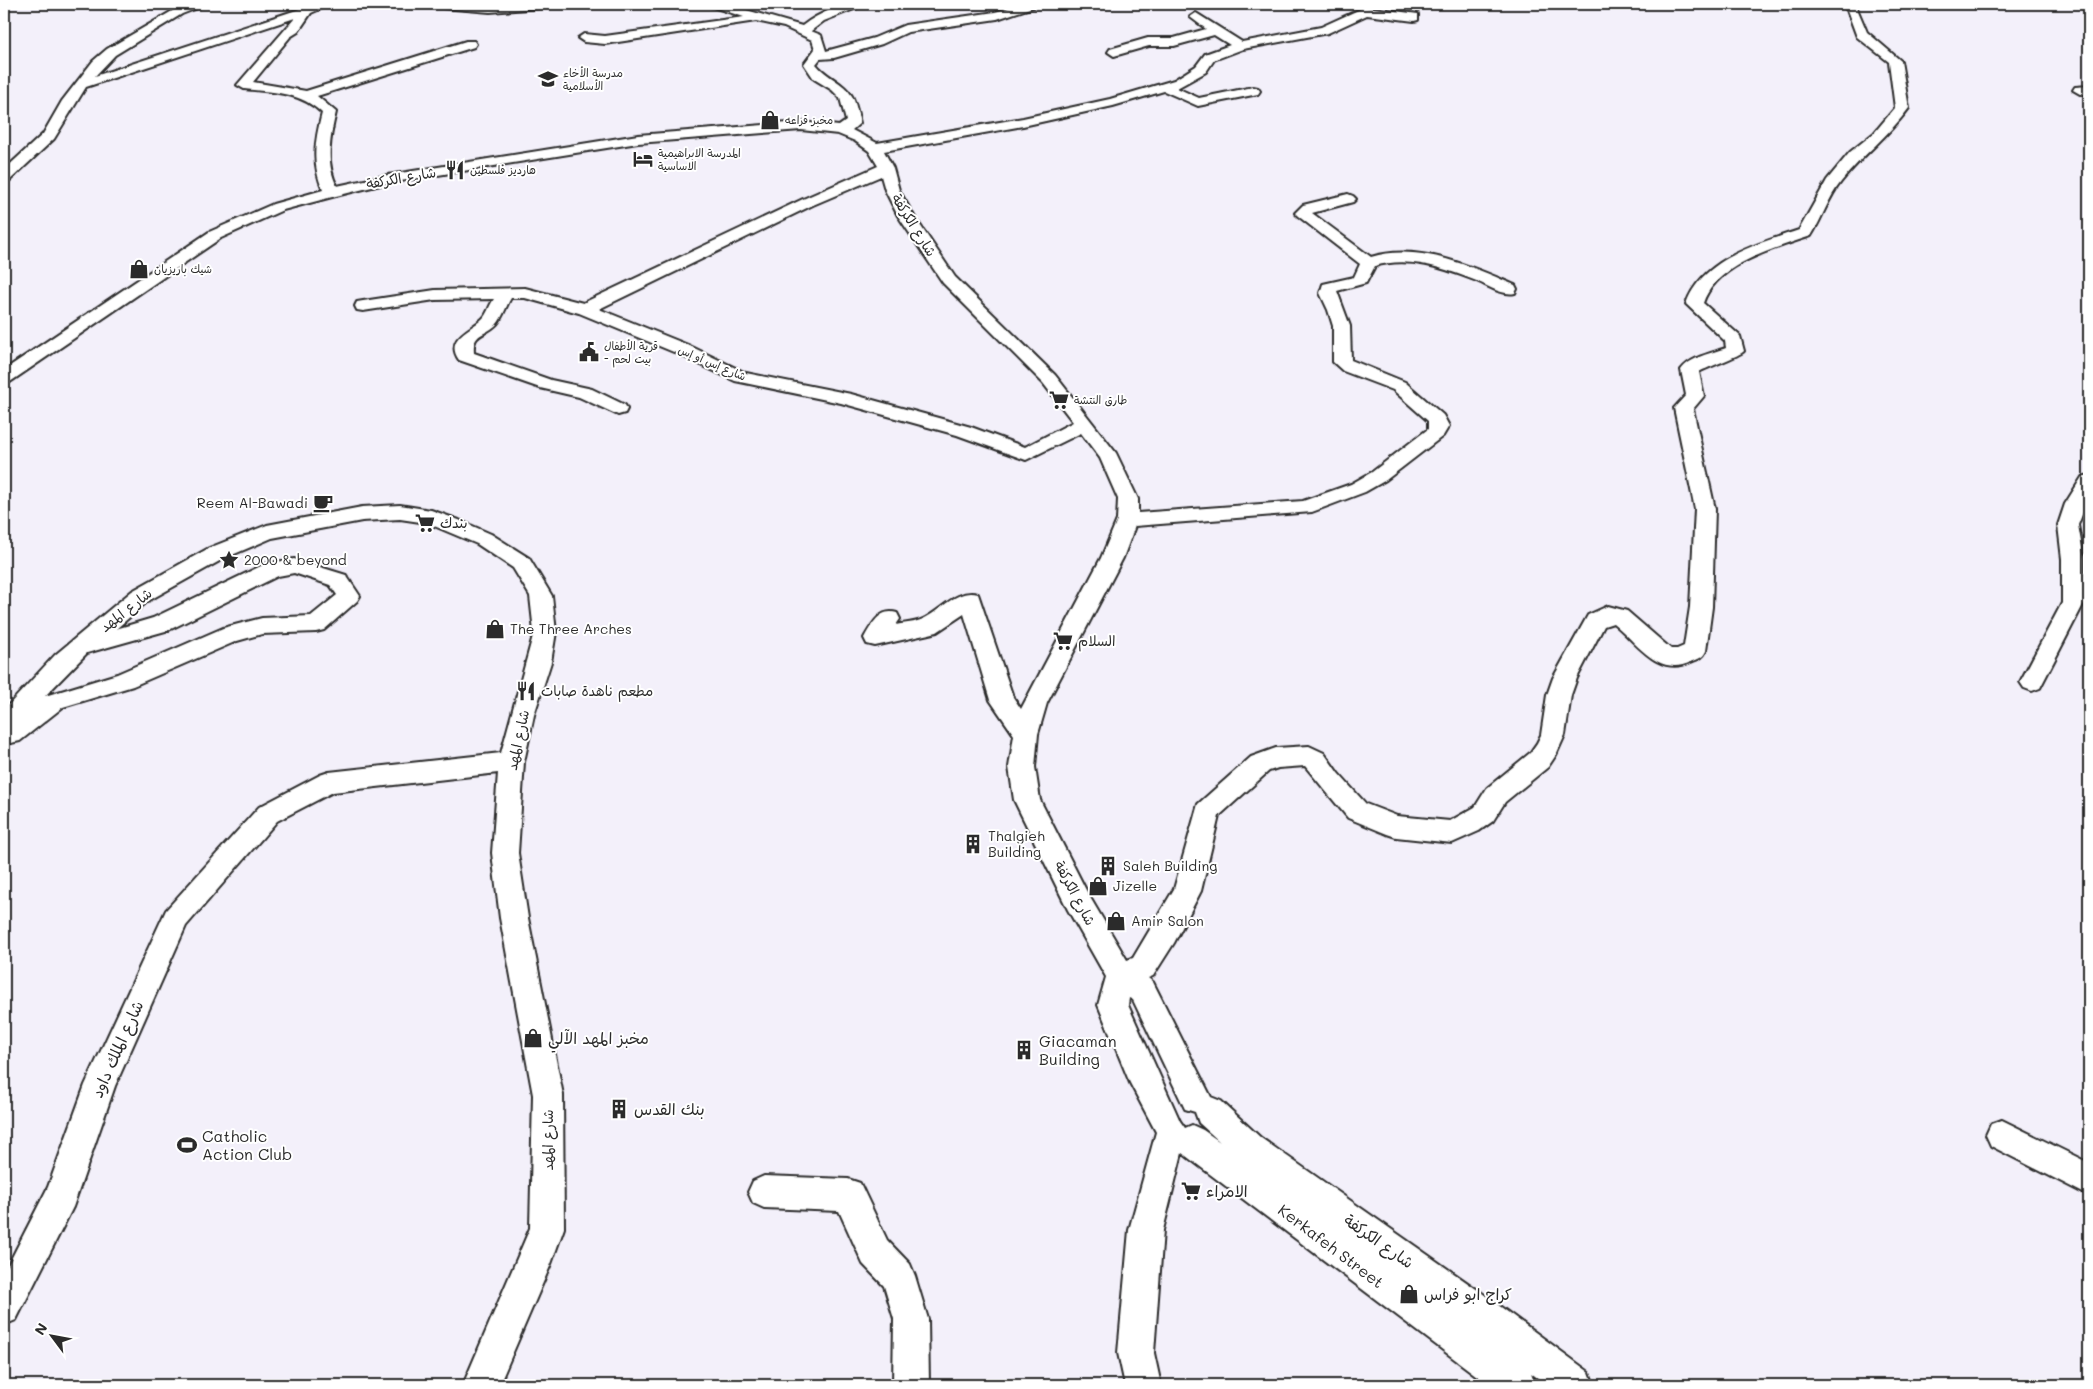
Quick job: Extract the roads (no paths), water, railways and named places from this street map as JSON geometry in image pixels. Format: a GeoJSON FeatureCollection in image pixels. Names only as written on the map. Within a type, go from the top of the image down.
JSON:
{"type":"FeatureCollection","features":[{"type":"Feature","properties":{"kind":"street"},"geometry":{"type":"LineString","coordinates":[[4,178],[49,136],[70,101],[97,64],[174,7],[198,4]]}},
{"type":"Feature","properties":{"kind":"street"},"geometry":{"type":"LineString","coordinates":[[174,7],[202,4]]}},
{"type":"Feature","properties":{"kind":"street"},"geometry":{"type":"LineString","coordinates":[[83,84],[326,4]]}},
{"type":"Feature","properties":{"kind":"street"},"geometry":{"type":"LineString","coordinates":[[431,4],[490,8],[552,4]]}},
{"type":"Feature","properties":{"kind":"street"},"geometry":{"type":"LineString","coordinates":[[714,4],[762,19],[787,24],[817,38],[821,49],[810,64],[819,76],[837,87],[846,97],[853,123],[841,130]]}},
{"type":"Feature","properties":{"kind":"street"},"geometry":{"type":"LineString","coordinates":[[802,32],[820,18],[858,4]]}},
{"type":"Feature","properties":{"kind":"street"},"geometry":{"type":"LineString","coordinates":[[816,55],[834,54],[878,41],[905,29],[998,15],[1032,4]]}},
{"type":"Feature","properties":{"kind":"street"},"geometry":{"type":"LineString","coordinates":[[1143,1385],[1136,1353],[1146,1230],[1176,1132],[1167,1107],[1176,1098],[1182,1096],[1203,1105],[1212,1119],[1208,1132],[1204,1137],[1176,1132],[1141,1073],[1114,1005],[1122,976],[1143,967],[1164,934],[1187,891],[1207,811],[1260,764],[1276,758],[1296,755],[1309,756],[1315,760],[1329,780],[1357,811],[1396,826],[1452,832],[1470,824],[1484,814],[1496,795],[1539,760],[1553,735],[1559,694],[1565,678],[1596,621],[1601,616],[1613,614],[1622,618],[1651,648],[1662,655],[1676,660],[1688,657],[1696,651],[1701,607],[1705,509],[1683,408],[1695,396],[1690,370],[1710,359],[1735,351],[1734,340],[1694,304],[1702,284],[1729,265],[1766,246],[1805,233],[1832,183],[1855,156],[1879,136],[1902,108],[1896,61],[1860,34],[1852,8],[1846,4]]}},
{"type":"Feature","properties":{"kind":"street"},"geometry":{"type":"LineString","coordinates":[[875,148],[1023,122],[1113,102],[1164,88],[1180,83],[1201,69],[1209,56],[1240,46],[1324,30],[1367,7],[1414,17]]}},
{"type":"Feature","properties":{"kind":"street"},"geometry":{"type":"LineString","coordinates":[[306,10],[294,29],[286,34],[244,85],[306,95],[322,104],[328,112],[322,137],[323,174],[332,192]]}},
{"type":"Feature","properties":{"kind":"street"},"geometry":{"type":"LineString","coordinates":[[1196,17],[1240,46]]}},
{"type":"Feature","properties":{"kind":"street"},"geometry":{"type":"LineString","coordinates":[[584,38],[605,40],[682,28],[762,19]]}},
{"type":"Feature","properties":{"kind":"street"},"geometry":{"type":"LineString","coordinates":[[1114,52],[1148,42],[1174,42],[1217,30]]}},
{"type":"Feature","properties":{"kind":"street"},"geometry":{"type":"LineString","coordinates":[[306,95],[470,44]]}},
{"type":"Feature","properties":{"kind":"street"},"geometry":{"type":"LineString","coordinates":[[1164,88],[1198,102],[1253,90]]}},
{"type":"Feature","properties":{"kind":"street","name":"شارع الكركفة"},"geometry":{"type":"LineString","coordinates":[[4,378],[215,235],[278,207],[388,179],[638,139],[801,126],[841,130],[860,138],[875,148],[886,168],[892,190],[906,216],[950,280],[1049,379],[1109,457],[1128,499],[1127,520],[1112,558],[1038,696],[1026,734],[1022,768],[1027,800],[1078,902],[1122,976],[1143,991],[1203,1105],[1250,1149],[1470,1305],[1576,1385]]}},
{"type":"Feature","properties":{"kind":"street"},"geometry":{"type":"LineString","coordinates":[[585,309],[808,202],[886,168]]}},
{"type":"Feature","properties":{"kind":"street"},"geometry":{"type":"LineString","coordinates":[[1348,199],[1308,208],[1303,214],[1369,263]]}},
{"type":"Feature","properties":{"kind":"street"},"geometry":{"type":"LineString","coordinates":[[1127,520],[1305,507],[1358,488],[1379,476],[1436,432],[1439,426],[1436,419],[1399,386],[1349,367],[1342,362],[1342,322],[1337,306],[1328,293],[1329,288],[1360,280],[1369,263],[1388,256],[1446,265],[1509,289]]}},
{"type":"Feature","properties":{"kind":"street","name":"شارع إس أو إس"},"geometry":{"type":"LineString","coordinates":[[363,306],[435,295],[525,293],[585,309],[682,349],[741,377],[844,398],[964,431],[1026,454],[1084,424]]}},
{"type":"Feature","properties":{"kind":"street"},"geometry":{"type":"LineString","coordinates":[[504,294],[490,321],[469,335],[464,342],[465,356],[546,384],[585,393],[618,409]]}},
{"type":"Feature","properties":{"kind":"street"},"geometry":{"type":"LineString","coordinates":[[2032,682],[2073,604],[2073,559],[2068,525],[2075,504],[2089,481]]}},
{"type":"Feature","properties":{"kind":"street","name":"شارع المهد"},"geometry":{"type":"LineString","coordinates":[[4,725],[63,661],[140,596],[217,553],[267,532],[362,514],[400,512],[431,517],[484,539],[521,563],[541,596],[545,632],[539,662],[522,715],[512,762],[507,806],[505,853],[514,918],[534,1014],[548,1095],[547,1228],[534,1264],[481,1385]]}},
{"type":"Feature","properties":{"kind":"street"},"geometry":{"type":"LineString","coordinates":[[4,739],[55,700],[125,680],[207,643],[232,634],[262,626],[316,624],[349,596],[338,580],[317,572],[294,566],[273,569],[161,624],[79,648]]}},
{"type":"Feature","properties":{"kind":"street"},"geometry":{"type":"LineString","coordinates":[[889,619],[875,638],[929,626],[954,612],[970,600],[1002,700],[1026,734]]}},
{"type":"Feature","properties":{"kind":"street","name":"شارع الملك داود"},"geometry":{"type":"LineString","coordinates":[[4,1308],[61,1195],[100,1085],[176,918],[268,814],[330,782],[512,762]]}},
{"type":"Feature","properties":{"kind":"street","name":"Kerkafeh Street"},"geometry":{"type":"LineString","coordinates":[[1176,1132],[1518,1385]]}},
{"type":"Feature","properties":{"kind":"street"},"geometry":{"type":"LineString","coordinates":[[2002,1135],[2089,1180]]}},
{"type":"Feature","properties":{"kind":"street"},"geometry":{"type":"LineString","coordinates":[[764,1192],[848,1195],[874,1252],[898,1276],[911,1319],[911,1385]]}},
{"type":"Feature","properties":{"kind":"place","name":"مدرسة الأخاء الأسلامية"},"geometry":{"type":"Point","coordinates":[548,79]}},
{"type":"Feature","properties":{"kind":"place","name":"مخبز قراعه"},"geometry":{"type":"Point","coordinates":[770,120]}},
{"type":"Feature","properties":{"kind":"place","name":"المدرسة الابراهيمية الاساسية"},"geometry":{"type":"Point","coordinates":[643,159]}},
{"type":"Feature","properties":{"kind":"place","name":"هارديز فلسطين"},"geometry":{"type":"Point","coordinates":[455,170]}},
{"type":"Feature","properties":{"kind":"place","name":"شيك باريزيان"},"geometry":{"type":"Point","coordinates":[139,269]}},
{"type":"Feature","properties":{"kind":"place","name":"قرية الأطفال - بيت لحم"},"geometry":{"type":"Point","coordinates":[589,352]}},
{"type":"Feature","properties":{"kind":"place","name":"طارق النتشة"},"geometry":{"type":"Point","coordinates":[1059,400]}},
{"type":"Feature","properties":{"kind":"place","name":"Reem Al-Bawadi"},"geometry":{"type":"Point","coordinates":[323,503]}},
{"type":"Feature","properties":{"kind":"place","name":"بندك"},"geometry":{"type":"Point","coordinates":[425,523]}},
{"type":"Feature","properties":{"kind":"place","name":"2000 & beyond"},"geometry":{"type":"Point","coordinates":[229,560]}},
{"type":"Feature","properties":{"kind":"place","name":"The Three Arches"},"geometry":{"type":"Point","coordinates":[495,629]}},
{"type":"Feature","properties":{"kind":"place","name":"السلام"},"geometry":{"type":"Point","coordinates":[1063,641]}},
{"type":"Feature","properties":{"kind":"place","name":"مطعم ناهدة صابات"},"geometry":{"type":"Point","coordinates":[526,691]}},
{"type":"Feature","properties":{"kind":"place","name":"Thalgieh Building"},"geometry":{"type":"Point","coordinates":[973,844]}},
{"type":"Feature","properties":{"kind":"place","name":"Saleh Building"},"geometry":{"type":"Point","coordinates":[1108,866]}},
{"type":"Feature","properties":{"kind":"place","name":"Jizelle"},"geometry":{"type":"Point","coordinates":[1098,886]}},
{"type":"Feature","properties":{"kind":"place","name":"Amir Salon"},"geometry":{"type":"Point","coordinates":[1116,921]}},
{"type":"Feature","properties":{"kind":"place","name":"مخبز المهد الآلي"},"geometry":{"type":"Point","coordinates":[533,1038]}},
{"type":"Feature","properties":{"kind":"place","name":"Giacaman Building"},"geometry":{"type":"Point","coordinates":[1024,1050]}},
{"type":"Feature","properties":{"kind":"place","name":"بنك القدس"},"geometry":{"type":"Point","coordinates":[619,1109]}},
{"type":"Feature","properties":{"kind":"place","name":"Catholic Action Club"},"geometry":{"type":"Point","coordinates":[187,1145]}},
{"type":"Feature","properties":{"kind":"place","name":"الامراء"},"geometry":{"type":"Point","coordinates":[1191,1191]}},
{"type":"Feature","properties":{"kind":"place","name":"كراج ابو فراس"},"geometry":{"type":"Point","coordinates":[1409,1294]}}]}
